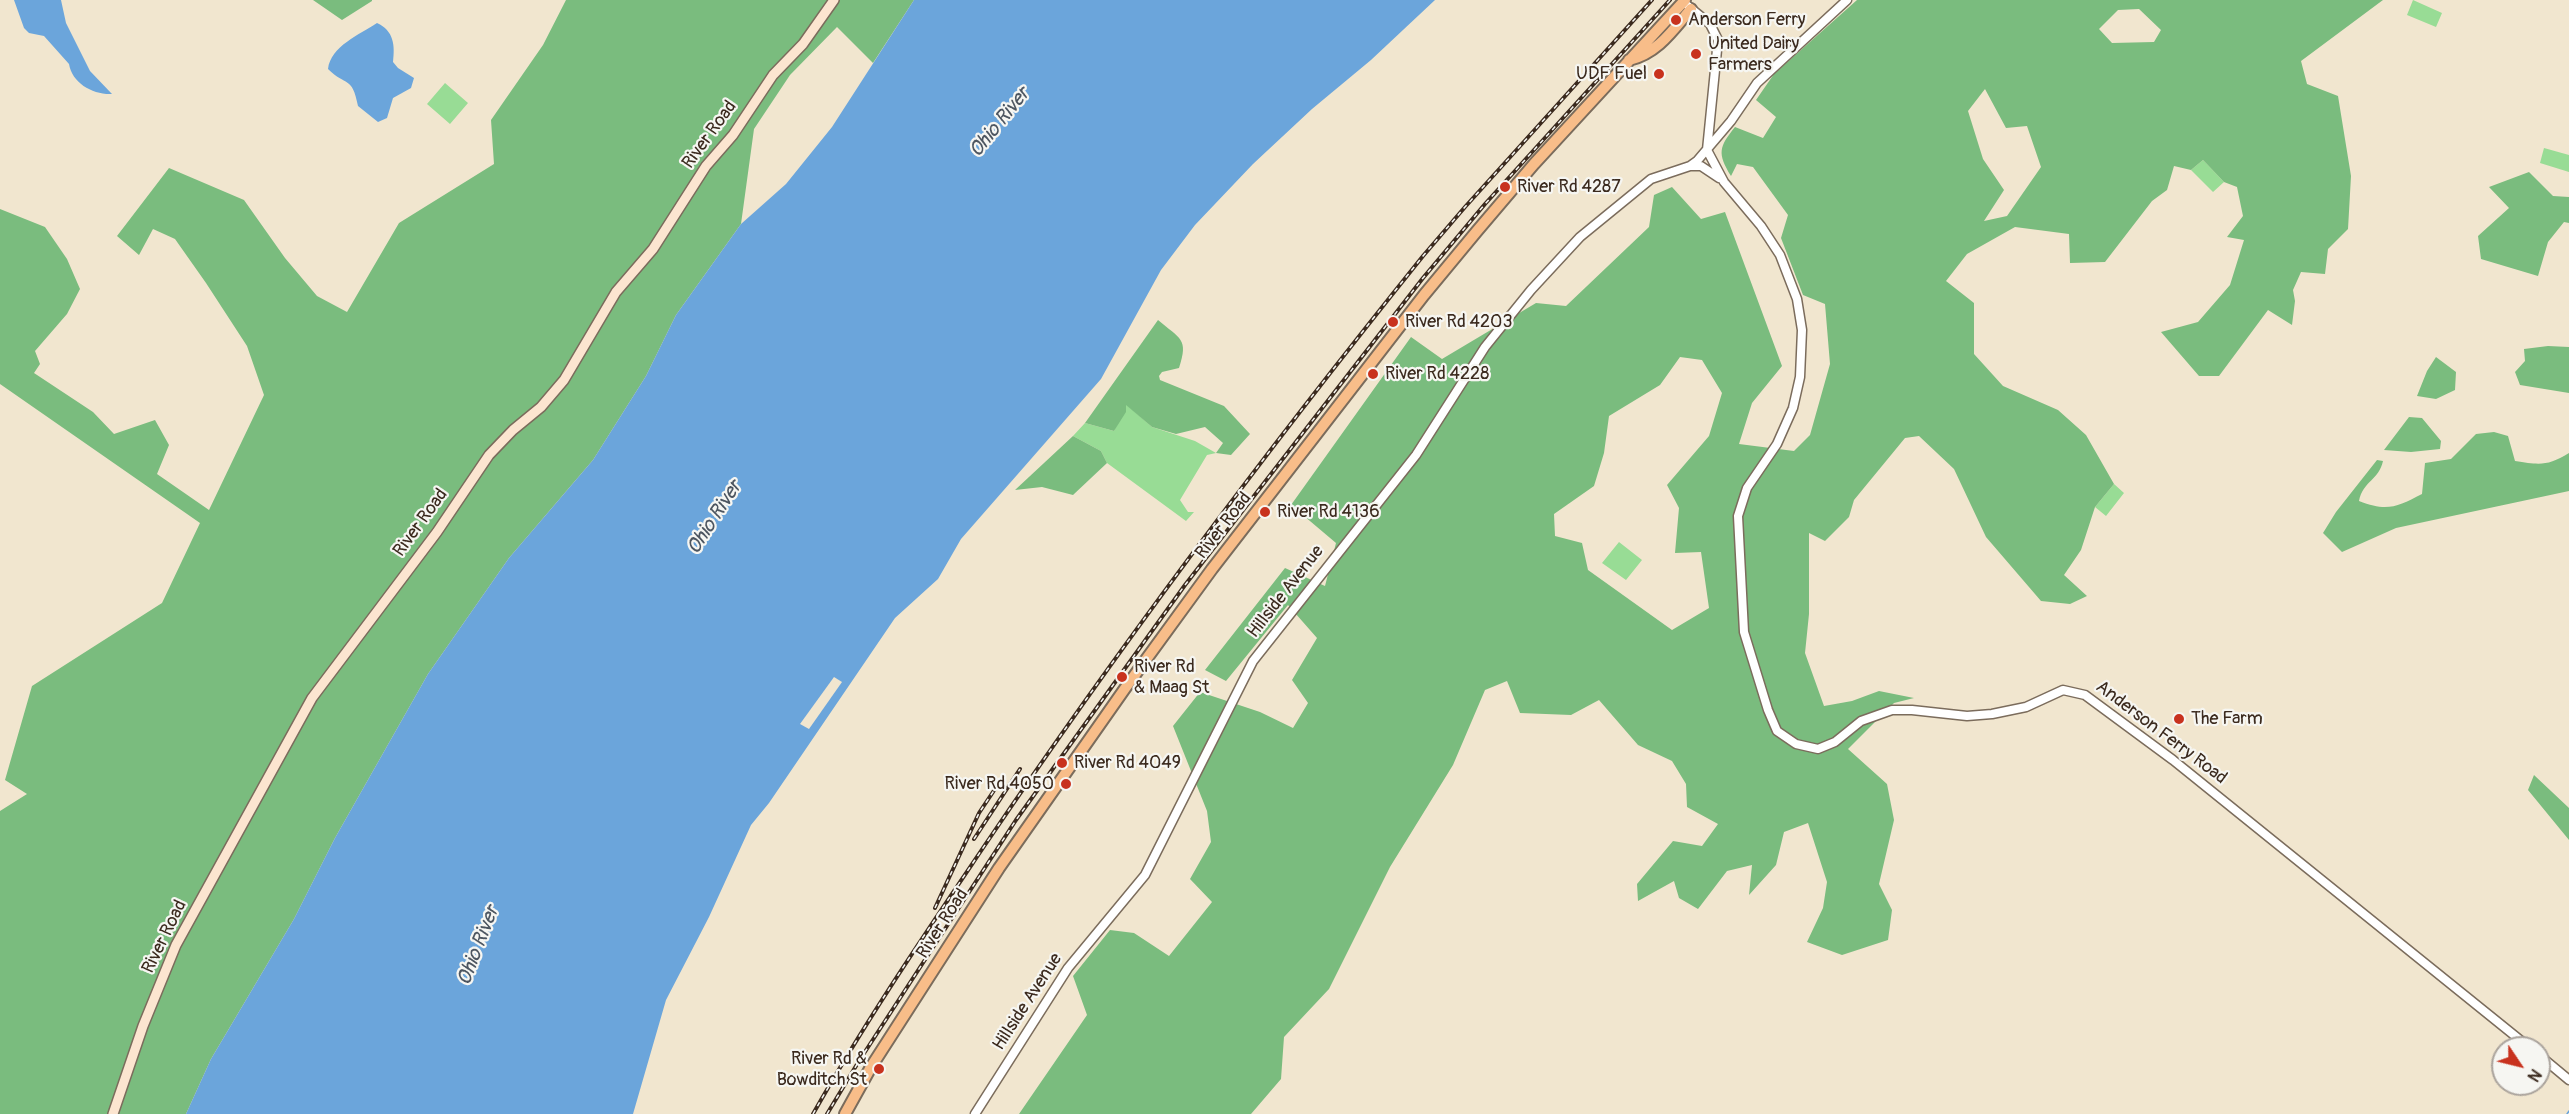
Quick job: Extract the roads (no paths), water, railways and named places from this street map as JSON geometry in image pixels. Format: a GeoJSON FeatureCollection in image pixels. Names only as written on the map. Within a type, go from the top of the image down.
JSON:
{"type":"FeatureCollection","features":[{"type":"Feature","properties":{"kind":"main road","name":"River Road"},"geometry":{"type":"LineString","coordinates":[[112,1114],[143,1026],[176,945],[312,698],[437,532],[489,455],[513,430],[541,407],[564,380],[616,292],[653,249],[706,166],[733,135],[773,75],[803,44],[834,0]]}},
{"type":"Feature","properties":{"kind":"main road","name":"River Road"},"geometry":{"type":"LineString","coordinates":[[849,1112],[871,1067],[999,868],[1207,576],[1424,295],[1534,164],[1628,61],[1645,57],[1655,49],[1686,4]]}},
{"type":"Feature","properties":{"kind":"street","name":"Hillside Avenue"},"geometry":{"type":"LineString","coordinates":[[975,1114],[1068,968],[1145,874],[1253,661],[1416,454],[1485,347],[1531,290],[1580,237],[1651,179],[1690,166],[1724,129],[1762,77],[1847,0]]}},
{"type":"Feature","properties":{"kind":"street"},"geometry":{"type":"LineString","coordinates":[[1686,4],[1710,24],[1718,40],[1707,150]]}},
{"type":"Feature","properties":{"kind":"street"},"geometry":{"type":"LineString","coordinates":[[1710,124],[1724,129]]}},
{"type":"Feature","properties":{"kind":"street","name":"Anderson Ferry Road"},"geometry":{"type":"LineString","coordinates":[[1707,150],[1724,182],[1761,226],[1780,255],[1797,299],[1802,330],[1800,377],[1793,408],[1777,444],[1747,488],[1738,516],[1744,632],[1768,710],[1777,730],[1796,744],[1818,749],[1835,742],[1861,721],[1892,710],[1967,716],[2026,707],[2062,690],[2085,695],[2173,760],[2515,1036]]}},
{"type":"Feature","properties":{"kind":"street"},"geometry":{"type":"LineString","coordinates":[[1690,166],[1701,166],[1724,182]]}},
{"type":"Feature","properties":{"kind":"street"},"geometry":{"type":"LineString","coordinates":[[2551,1065],[2569,1080]]}},
{"type":"Feature","properties":{"kind":"water"},"geometry":{"type":"Polygon","coordinates":[[[14,0],[61,0],[66,23],[90,71],[112,94],[91,90],[79,82],[74,77],[69,64],[44,36],[29,33],[24,28],[14,0]]]}},
{"type":"Feature","properties":{"kind":"water","name":"Ohio River"},"geometry":{"type":"Polygon","coordinates":[[[914,0],[1435,0],[1253,164],[1195,225],[1161,270],[1101,379],[961,539],[938,579],[895,618],[769,803],[751,825],[709,917],[666,1000],[633,1114],[186,1114],[211,1059],[294,919],[335,838],[428,674],[509,558],[593,460],[646,376],[676,315],[741,224],[786,184],[832,127],[914,0]]]}},
{"type":"Feature","properties":{"kind":"water"},"geometry":{"type":"Polygon","coordinates":[[[377,23],[390,34],[394,50],[393,62],[414,78],[411,88],[393,98],[387,118],[378,122],[358,106],[351,85],[328,69],[334,54],[340,48],[377,23]]]}},
{"type":"Feature","properties":{"kind":"railway"},"geometry":{"type":"LineString","coordinates":[[813,1114],[876,1010],[987,842],[1199,544],[1423,256],[1652,0]]}},
{"type":"Feature","properties":{"kind":"railway"},"geometry":{"type":"LineString","coordinates":[[827,1114],[1016,820],[1185,585],[1423,278],[1485,204],[1670,0]]}},
{"type":"Feature","properties":{"kind":"railway"},"geometry":{"type":"LineString","coordinates":[[974,839],[1020,769]]}},
{"type":"Feature","properties":{"kind":"railway"},"geometry":{"type":"LineString","coordinates":[[935,908],[979,813],[1001,780]]}},
{"type":"Feature","properties":{"kind":"place","name":"Anderson Ferry"},"geometry":{"type":"Point","coordinates":[1676,20]}},
{"type":"Feature","properties":{"kind":"place","name":"United Dairy Farmers"},"geometry":{"type":"Point","coordinates":[1696,54]}},
{"type":"Feature","properties":{"kind":"place","name":"UDF Fuel"},"geometry":{"type":"Point","coordinates":[1659,74]}},
{"type":"Feature","properties":{"kind":"place","name":"River Rd 4287"},"geometry":{"type":"Point","coordinates":[1505,187]}},
{"type":"Feature","properties":{"kind":"place","name":"River Rd 4203"},"geometry":{"type":"Point","coordinates":[1393,322]}},
{"type":"Feature","properties":{"kind":"place","name":"River Rd 4228"},"geometry":{"type":"Point","coordinates":[1373,374]}},
{"type":"Feature","properties":{"kind":"place","name":"River Rd 4136"},"geometry":{"type":"Point","coordinates":[1265,512]}},
{"type":"Feature","properties":{"kind":"place","name":"River Rd & Maag St"},"geometry":{"type":"Point","coordinates":[1122,677]}},
{"type":"Feature","properties":{"kind":"place","name":"The Farm"},"geometry":{"type":"Point","coordinates":[2179,719]}},
{"type":"Feature","properties":{"kind":"place","name":"River Rd 4049"},"geometry":{"type":"Point","coordinates":[1062,763]}},
{"type":"Feature","properties":{"kind":"place","name":"River Rd 4050"},"geometry":{"type":"Point","coordinates":[1066,784]}},
{"type":"Feature","properties":{"kind":"place","name":"River Rd & Bowditch St"},"geometry":{"type":"Point","coordinates":[879,1069]}}]}
